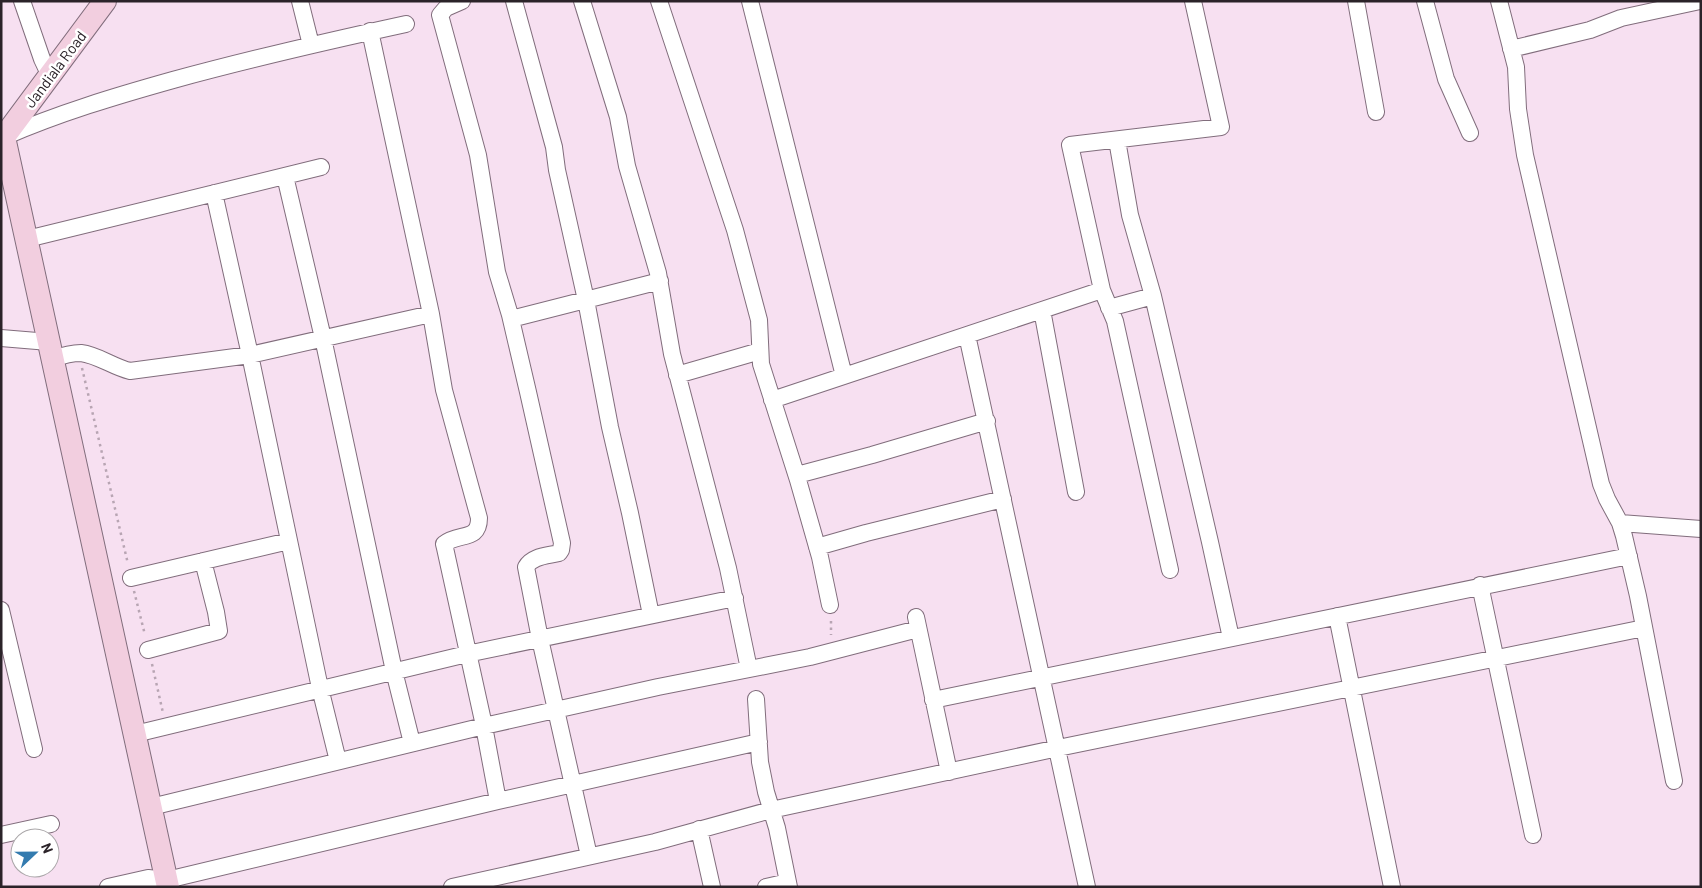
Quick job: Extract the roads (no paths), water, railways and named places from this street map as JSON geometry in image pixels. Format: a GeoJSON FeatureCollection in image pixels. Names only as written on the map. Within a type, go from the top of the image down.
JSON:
{"type":"FeatureCollection","features":[{"type":"Feature","properties":{"kind":"main road","name":"Jandiala Road"},"geometry":{"type":"LineString","coordinates":[[3,130],[50,76],[105,1]]}},
{"type":"Feature","properties":{"kind":"main road"},"geometry":{"type":"LineString","coordinates":[[3,130],[168,883]]}},
{"type":"Feature","properties":{"kind":"street"},"geometry":{"type":"LineString","coordinates":[[22,1],[42,59],[50,76]]}},
{"type":"Feature","properties":{"kind":"street"},"geometry":{"type":"LineString","coordinates":[[300,1],[311,45]]}},
{"type":"Feature","properties":{"kind":"street"},"geometry":{"type":"LineString","coordinates":[[462,1],[446,8],[440,15],[478,155],[497,272],[528,392],[562,543],[559,553],[536,558],[529,562],[526,567],[540,639],[589,856]]}},
{"type":"Feature","properties":{"kind":"street"},"geometry":{"type":"LineString","coordinates":[[514,1],[554,147],[556,170],[586,300],[610,427],[651,615]]}},
{"type":"Feature","properties":{"kind":"street"},"geometry":{"type":"LineString","coordinates":[[582,1],[618,117],[627,166],[660,281],[677,375],[735,598],[749,669]]}},
{"type":"Feature","properties":{"kind":"street"},"geometry":{"type":"LineString","coordinates":[[659,1],[735,230],[761,328],[761,364],[817,547],[830,605]]}},
{"type":"Feature","properties":{"kind":"street"},"geometry":{"type":"LineString","coordinates":[[750,1],[844,376]]}},
{"type":"Feature","properties":{"kind":"street"},"geometry":{"type":"LineString","coordinates":[[1356,1],[1376,112]]}},
{"type":"Feature","properties":{"kind":"street"},"geometry":{"type":"LineString","coordinates":[[1426,1],[1446,79],[1470,133]]}},
{"type":"Feature","properties":{"kind":"street"},"geometry":{"type":"LineString","coordinates":[[1499,1],[1516,67],[1520,132],[1537,210],[1601,484],[1606,499],[1620,523],[1629,556],[1674,781]]}},
{"type":"Feature","properties":{"kind":"street"},"geometry":{"type":"LineString","coordinates":[[1511,49],[1590,30],[1621,18],[1700,1]]}},
{"type":"Feature","properties":{"kind":"street"},"geometry":{"type":"LineString","coordinates":[[1170,570],[1115,321],[1102,290],[1070,145],[1221,127],[1198,2]]}},
{"type":"Feature","properties":{"kind":"street"},"geometry":{"type":"LineString","coordinates":[[3,130],[40,121],[108,98],[247,60],[406,24]]}},
{"type":"Feature","properties":{"kind":"street"},"geometry":{"type":"LineString","coordinates":[[370,32],[431,314],[444,390],[479,518],[478,527],[473,534],[454,538],[444,544],[484,726],[498,801]]}},
{"type":"Feature","properties":{"kind":"street"},"geometry":{"type":"LineString","coordinates":[[1117,140],[1130,216],[1153,296],[1231,638]]}},
{"type":"Feature","properties":{"kind":"street"},"geometry":{"type":"LineString","coordinates":[[26,239],[321,167]]}},
{"type":"Feature","properties":{"kind":"street"},"geometry":{"type":"LineString","coordinates":[[285,176],[394,671],[412,743]]}},
{"type":"Feature","properties":{"kind":"street"},"geometry":{"type":"LineString","coordinates":[[214,193],[320,688],[338,761]]}},
{"type":"Feature","properties":{"kind":"street"},"geometry":{"type":"LineString","coordinates":[[510,319],[660,281]]}},
{"type":"Feature","properties":{"kind":"street"},"geometry":{"type":"LineString","coordinates":[[772,400],[1102,290]]}},
{"type":"Feature","properties":{"kind":"street"},"geometry":{"type":"LineString","coordinates":[[1109,308],[1153,296]]}},
{"type":"Feature","properties":{"kind":"street"},"geometry":{"type":"LineString","coordinates":[[1042,310],[1076,492]]}},
{"type":"Feature","properties":{"kind":"street"},"geometry":{"type":"LineString","coordinates":[[1,338],[51,350],[90,355],[130,371],[250,355],[431,314]]}},
{"type":"Feature","properties":{"kind":"street"},"geometry":{"type":"LineString","coordinates":[[968,335],[1087,887]]}},
{"type":"Feature","properties":{"kind":"street"},"geometry":{"type":"LineString","coordinates":[[677,375],[760,351]]}},
{"type":"Feature","properties":{"kind":"street"},"geometry":{"type":"LineString","coordinates":[[796,475],[987,421]]}},
{"type":"Feature","properties":{"kind":"street"},"geometry":{"type":"LineString","coordinates":[[817,547],[1003,499]]}},
{"type":"Feature","properties":{"kind":"street"},"geometry":{"type":"LineString","coordinates":[[1620,523],[1701,529]]}},
{"type":"Feature","properties":{"kind":"street"},"geometry":{"type":"LineString","coordinates":[[131,578],[289,541]]}},
{"type":"Feature","properties":{"kind":"street"},"geometry":{"type":"LineString","coordinates":[[933,700],[1480,585],[1629,556]]}},
{"type":"Feature","properties":{"kind":"street"},"geometry":{"type":"LineString","coordinates":[[148,650],[219,630],[203,561]]}},
{"type":"Feature","properties":{"kind":"street"},"geometry":{"type":"LineString","coordinates":[[1480,585],[1533,835]]}},
{"type":"Feature","properties":{"kind":"street"},"geometry":{"type":"LineString","coordinates":[[135,734],[467,654],[735,598]]}},
{"type":"Feature","properties":{"kind":"street"},"geometry":{"type":"LineString","coordinates":[[1,610],[34,749]]}},
{"type":"Feature","properties":{"kind":"street"},"geometry":{"type":"LineString","coordinates":[[1337,616],[1350,688],[1392,887]]}},
{"type":"Feature","properties":{"kind":"street"},"geometry":{"type":"LineString","coordinates":[[151,807],[484,726],[658,687],[831,652],[917,623],[949,772]]}},
{"type":"Feature","properties":{"kind":"street"},"geometry":{"type":"LineString","coordinates":[[452,887],[655,842],[771,810],[1058,748],[1644,628]]}},
{"type":"Feature","properties":{"kind":"street"},"geometry":{"type":"LineString","coordinates":[[756,699],[759,742],[766,792],[789,884],[766,887]]}},
{"type":"Feature","properties":{"kind":"street"},"geometry":{"type":"LineString","coordinates":[[108,887],[148,878],[168,883],[498,801],[759,742]]}},
{"type":"Feature","properties":{"kind":"street"},"geometry":{"type":"LineString","coordinates":[[1,834],[51,824]]}},
{"type":"Feature","properties":{"kind":"street"},"geometry":{"type":"LineString","coordinates":[[699,829],[712,887]]}}]}
